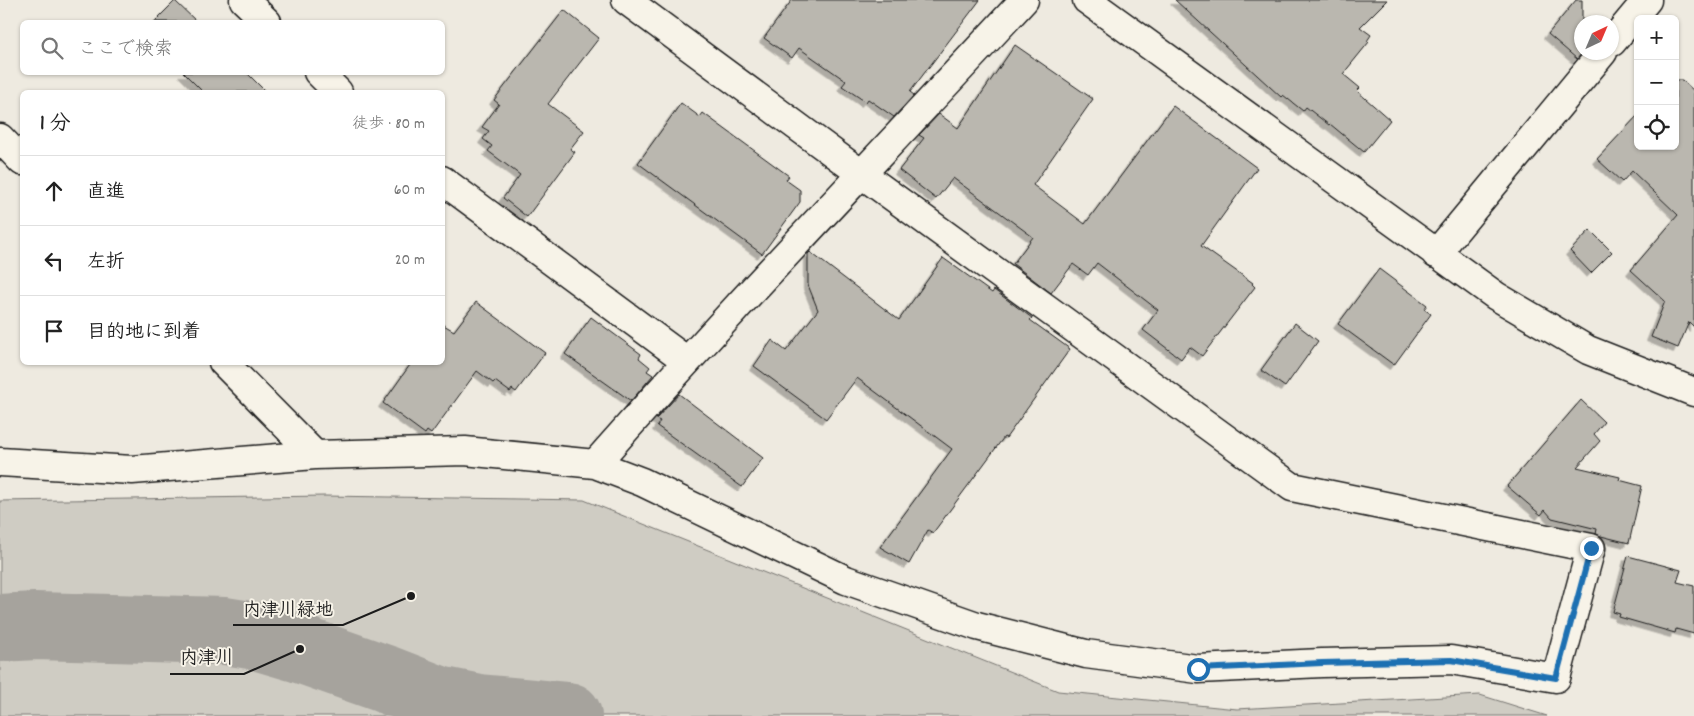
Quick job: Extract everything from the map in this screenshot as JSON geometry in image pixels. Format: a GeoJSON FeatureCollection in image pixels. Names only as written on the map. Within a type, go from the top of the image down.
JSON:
{"type":"FeatureCollection","features":[{"type":"Feature","properties":{"kind":"street"},"geometry":{"type":"LineString","coordinates":[[244,0],[265,20]]}},
{"type":"Feature","properties":{"kind":"street"},"geometry":{"type":"LineString","coordinates":[[0,462],[132,470],[315,455],[465,450],[595,464],[642,482],[846,580],[977,626],[1086,654],[1198,669],[1322,663],[1451,660],[1556,678],[1591,548],[1292,487],[626,0]]}},
{"type":"Feature","properties":{"kind":"street"},"geometry":{"type":"LineString","coordinates":[[595,464],[686,361],[863,175],[1024,0]]}},
{"type":"Feature","properties":{"kind":"street"},"geometry":{"type":"LineString","coordinates":[[1087,0],[1496,296],[1588,350],[1694,392]]}},
{"type":"Feature","properties":{"kind":"street"},"geometry":{"type":"LineString","coordinates":[[1619,34],[1647,0]]}},
{"type":"Feature","properties":{"kind":"street"},"geometry":{"type":"LineString","coordinates":[[1436,254],[1596,60]]}},
{"type":"Feature","properties":{"kind":"street"},"geometry":{"type":"LineString","coordinates":[[321,75],[336,90]]}},
{"type":"Feature","properties":{"kind":"street"},"geometry":{"type":"LineString","coordinates":[[0,138],[20,159]]}},
{"type":"Feature","properties":{"kind":"street"},"geometry":{"type":"LineString","coordinates":[[445,182],[686,361]]}},
{"type":"Feature","properties":{"kind":"street"},"geometry":{"type":"LineString","coordinates":[[226,365],[315,455]]}},
{"type":"Feature","properties":{"kind":"shaded area"},"geometry":{"type":"Polygon","coordinates":[[[325,496],[584,500],[1058,691],[1237,709],[1480,695],[1547,716],[0,716],[0,501],[325,496]]]}},
{"type":"Feature","properties":{"kind":"building"},"geometry":{"type":"Polygon","coordinates":[[[792,0],[980,0],[910,92],[914,95],[894,117],[868,99],[866,102],[842,86],[846,81],[799,48],[792,58],[764,38],[792,0]]]}},
{"type":"Feature","properties":{"kind":"building"},"geometry":{"type":"Polygon","coordinates":[[[1175,0],[1387,0],[1360,27],[1371,35],[1367,41],[1369,42],[1343,74],[1360,88],[1357,91],[1390,120],[1364,152],[1306,107],[1303,111],[1283,95],[1281,97],[1175,0]]]}},
{"type":"Feature","properties":{"kind":"building"},"geometry":{"type":"Polygon","coordinates":[[[1576,0],[1582,0],[1582,15],[1574,15],[1574,56],[1548,34],[1576,0]]]}},
{"type":"Feature","properties":{"kind":"building"},"geometry":{"type":"Polygon","coordinates":[[[175,1],[195,20],[156,20],[175,1]]]}},
{"type":"Feature","properties":{"kind":"building"},"geometry":{"type":"Polygon","coordinates":[[[564,10],[599,38],[548,104],[584,131],[570,149],[575,152],[527,217],[503,198],[520,175],[488,151],[492,146],[483,139],[489,131],[482,127],[499,104],[494,100],[564,10]]]}},
{"type":"Feature","properties":{"kind":"building"},"geometry":{"type":"Polygon","coordinates":[[[1015,45],[1093,99],[1033,185],[1085,224],[1173,106],[1257,168],[1201,246],[1253,283],[1255,287],[1202,356],[1190,347],[1181,359],[1143,330],[1158,310],[1097,263],[1088,275],[1073,264],[1051,293],[1013,264],[1033,237],[953,178],[936,199],[899,170],[924,138],[919,135],[939,114],[958,128],[1015,45]]]}},
{"type":"Feature","properties":{"kind":"building"},"geometry":{"type":"Polygon","coordinates":[[[186,75],[249,75],[264,90],[201,90],[186,75]]]}},
{"type":"Feature","properties":{"kind":"building"},"geometry":{"type":"Polygon","coordinates":[[[1679,80],[1682,80],[1694,91],[1694,327],[1689,322],[1678,348],[1651,337],[1665,301],[1631,270],[1678,215],[1632,171],[1622,182],[1597,159],[1634,119],[1634,150],[1679,150],[1679,80]]]}},
{"type":"Feature","properties":{"kind":"building"},"geometry":{"type":"Polygon","coordinates":[[[681,103],[700,117],[703,113],[789,176],[786,180],[800,190],[800,202],[762,254],[638,163],[681,103]]]}},
{"type":"Feature","properties":{"kind":"building"},"geometry":{"type":"Polygon","coordinates":[[[1590,230],[1612,252],[1591,273],[1570,251],[1590,230]]]}},
{"type":"Feature","properties":{"kind":"building"},"geometry":{"type":"Polygon","coordinates":[[[810,252],[899,320],[943,258],[992,293],[994,290],[1032,318],[1030,320],[1070,349],[1006,438],[1004,437],[933,533],[928,530],[909,564],[880,547],[952,449],[857,378],[826,419],[754,366],[772,340],[786,351],[818,310],[808,285],[808,254],[810,252]]]}},
{"type":"Feature","properties":{"kind":"building"},"geometry":{"type":"Polygon","coordinates":[[[1379,269],[1427,305],[1424,309],[1431,314],[1394,365],[1338,324],[1379,269]]]}},
{"type":"Feature","properties":{"kind":"building"},"geometry":{"type":"Polygon","coordinates":[[[476,302],[545,353],[516,392],[512,389],[510,392],[495,381],[493,383],[477,371],[431,434],[427,431],[425,434],[383,403],[410,365],[445,365],[445,326],[454,331],[476,302]]]}},
{"type":"Feature","properties":{"kind":"building"},"geometry":{"type":"Polygon","coordinates":[[[591,317],[641,354],[639,358],[650,367],[647,371],[653,375],[631,401],[565,354],[591,317]]]}},
{"type":"Feature","properties":{"kind":"building"},"geometry":{"type":"Polygon","coordinates":[[[1295,323],[1318,341],[1285,387],[1261,370],[1295,323]]]}},
{"type":"Feature","properties":{"kind":"building"},"geometry":{"type":"Polygon","coordinates":[[[679,394],[763,458],[742,487],[657,426],[660,421],[656,419],[679,394]]]}},
{"type":"Feature","properties":{"kind":"building"},"geometry":{"type":"Polygon","coordinates":[[[1581,400],[1604,422],[1594,434],[1600,441],[1577,467],[1620,477],[1619,480],[1642,486],[1629,543],[1596,534],[1597,529],[1552,518],[1545,510],[1541,515],[1507,486],[1581,400]]]}},
{"type":"Feature","properties":{"kind":"building"},"geometry":{"type":"Polygon","coordinates":[[[1628,556],[1681,570],[1677,582],[1694,586],[1694,634],[1676,629],[1675,633],[1619,617],[1620,614],[1613,612],[1628,556]]]}},
{"type":"Feature","properties":{"kind":"waterway"},"geometry":{"type":"LineString","coordinates":[[0,628],[35,626],[225,631],[256,636],[300,649],[439,700],[479,708],[568,716]]}},
{"type":"Feature","properties":{"kind":"place","name":"内津川緑地"},"geometry":{"type":"Point","coordinates":[411,596]}},
{"type":"Feature","properties":{"kind":"place","name":"内津川"},"geometry":{"type":"Point","coordinates":[300,649]}},
{"type":"Feature","properties":{"kind":"route"},"geometry":{"type":"LineString","coordinates":[[1198,669],[1322,663],[1451,660],[1556,678],[1591,548]]}}]}
